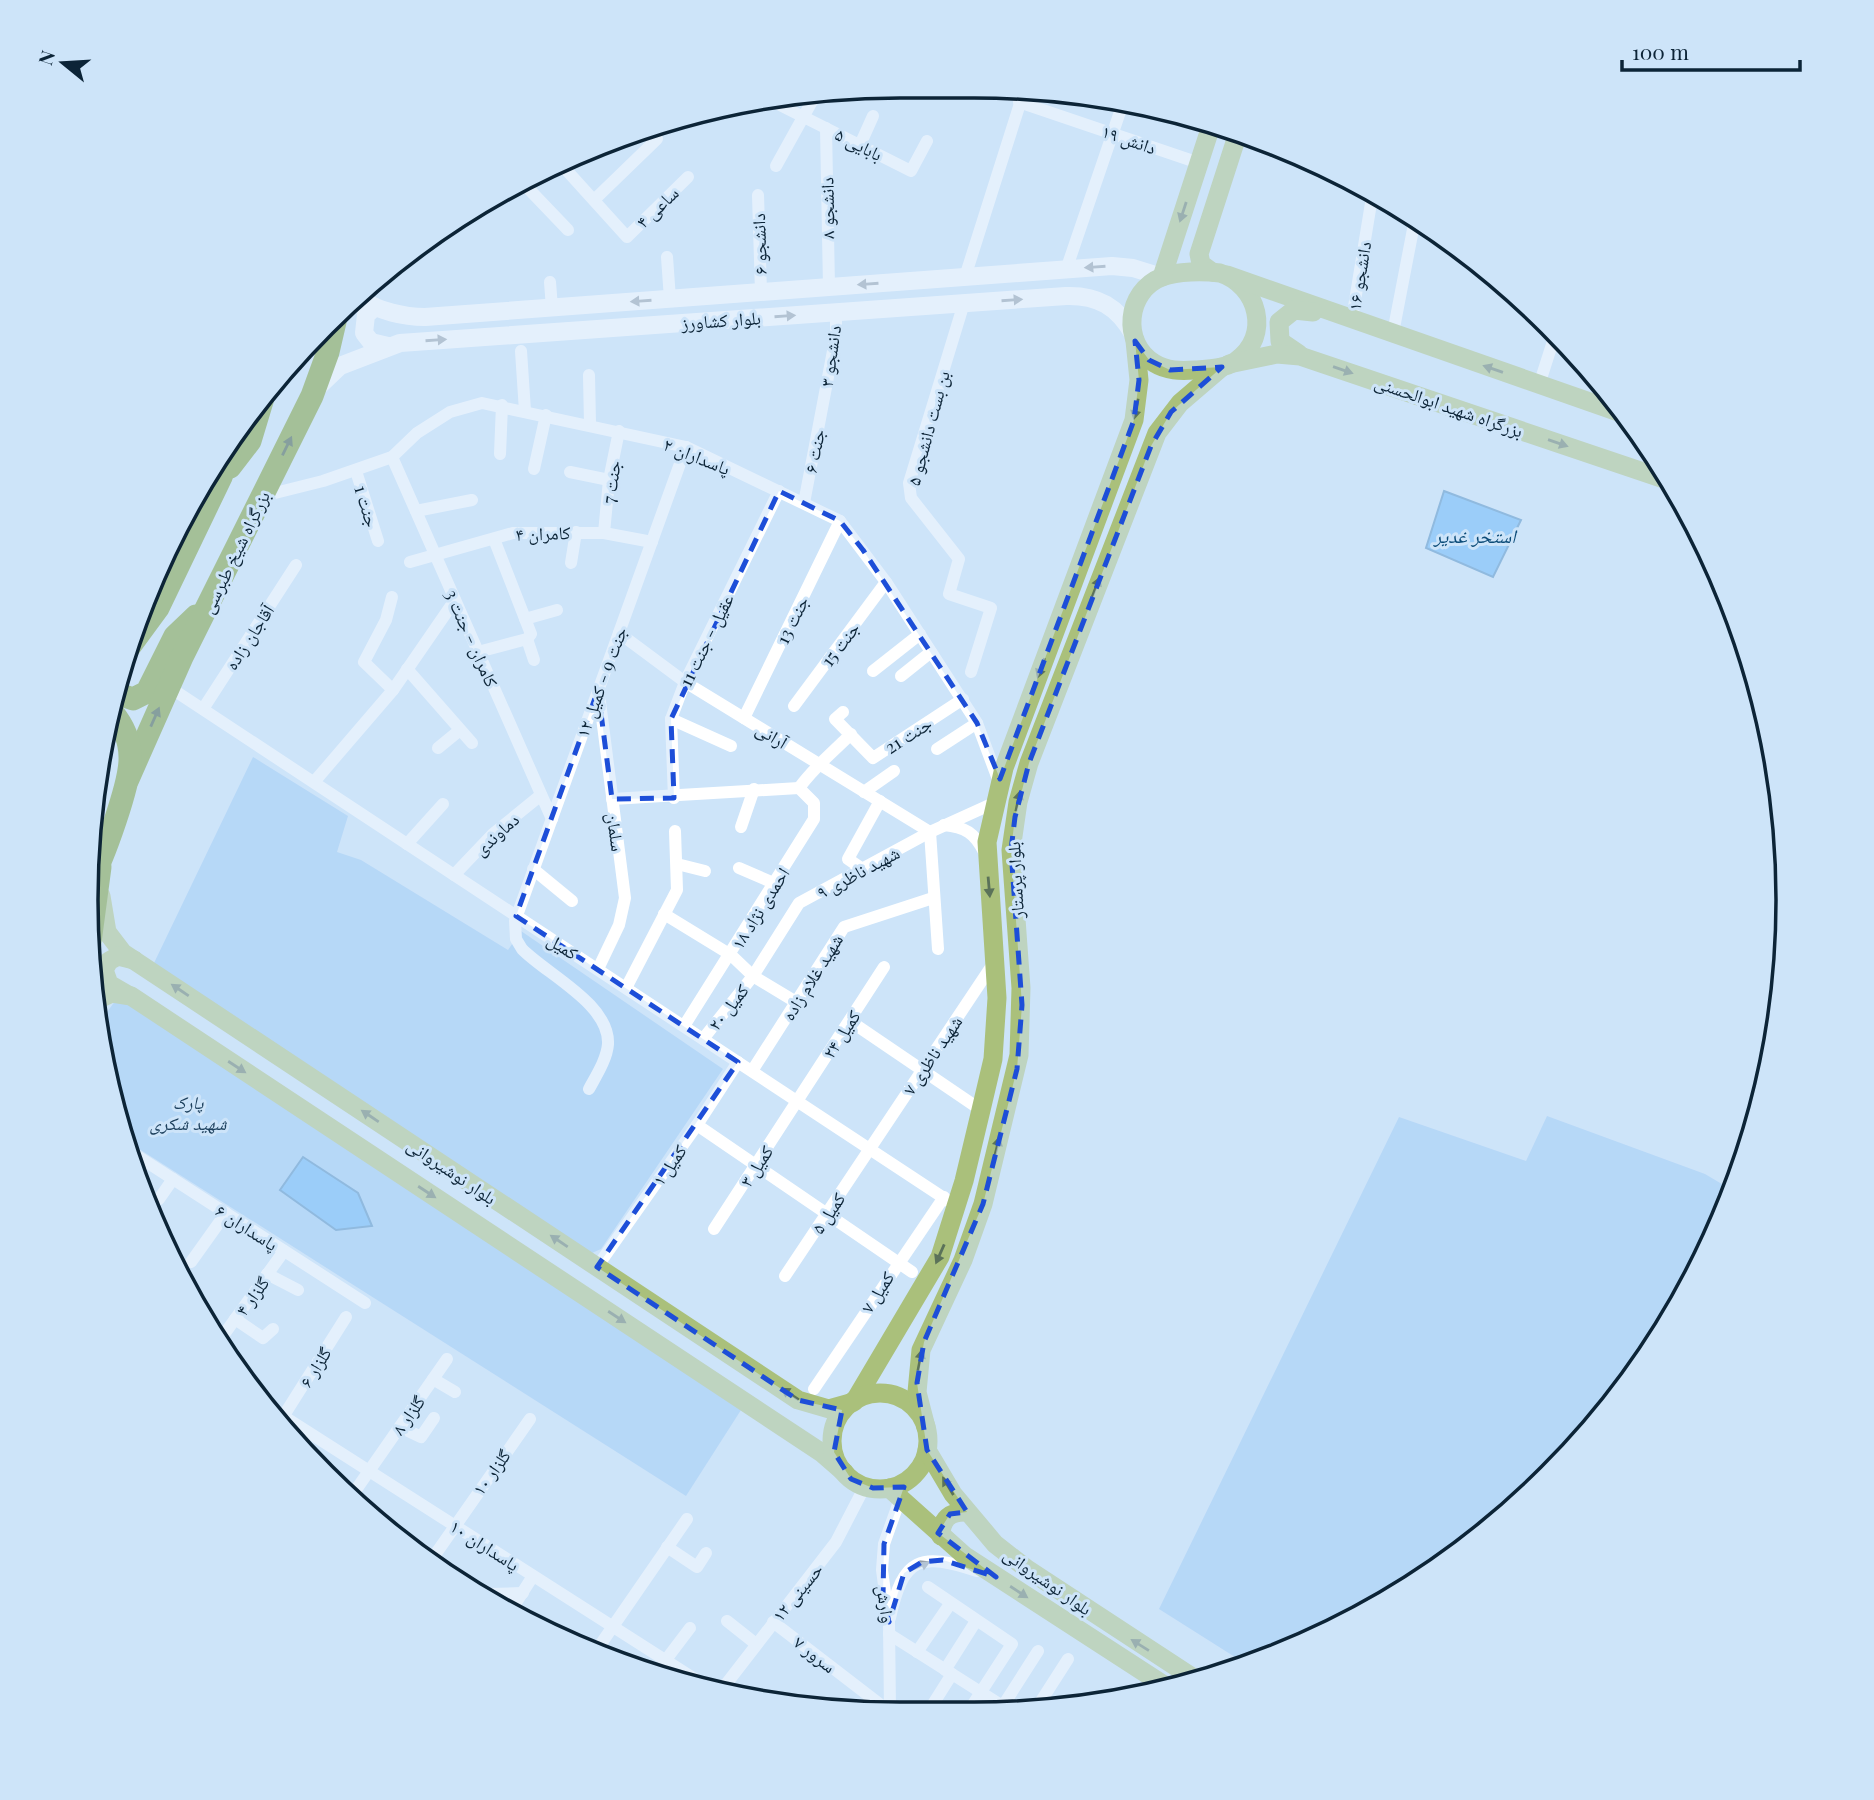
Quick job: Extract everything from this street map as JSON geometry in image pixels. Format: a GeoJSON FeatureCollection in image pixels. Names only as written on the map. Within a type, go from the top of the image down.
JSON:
{"type":"FeatureCollection","features":[{"type":"Feature","properties":{"kind":"highway","name":"بزرگراه شیخ طبرسی"},"geometry":{"type":"LineString","coordinates":[[128,779],[209,603],[312,396],[324,344]]}},
{"type":"Feature","properties":{"kind":"highway"},"geometry":{"type":"LineString","coordinates":[[222,477],[250,441],[255,424]]}},
{"type":"Feature","properties":{"kind":"highway"},"geometry":{"type":"LineString","coordinates":[[147,626],[225,466]]}},
{"type":"Feature","properties":{"kind":"highway"},"geometry":{"type":"LineString","coordinates":[[124,696],[133,699],[147,692],[175,636],[209,603]]}},
{"type":"Feature","properties":{"kind":"highway"},"geometry":{"type":"LineString","coordinates":[[99,864],[128,779],[129,745],[118,721]]}},
{"type":"Feature","properties":{"kind":"main road"},"geometry":{"type":"LineString","coordinates":[[1209,134],[1162,277],[1139,296],[1131,318],[1134,338],[1149,360],[1170,370],[1225,366],[1251,344],[1257,315],[1245,288],[1201,264],[1199,254],[1235,142]]}},
{"type":"Feature","properties":{"kind":"main road","name":"بلوار کشاورز"},"geometry":{"type":"LineString","coordinates":[[368,303],[419,317],[1066,270],[1123,267],[1162,277]]}},
{"type":"Feature","properties":{"kind":"main road"},"geometry":{"type":"LineString","coordinates":[[1162,277],[1220,274],[1607,408]]}},
{"type":"Feature","properties":{"kind":"main road","name":"بلوار کشاورز"},"geometry":{"type":"LineString","coordinates":[[312,396],[332,370],[388,346],[836,312],[1083,297],[1116,309],[1134,338]]}},
{"type":"Feature","properties":{"kind":"main road"},"geometry":{"type":"LineString","coordinates":[[368,303],[364,333],[371,342],[388,346]]}},
{"type":"Feature","properties":{"kind":"main road"},"geometry":{"type":"LineString","coordinates":[[1309,359],[1290,350],[1280,341],[1278,328],[1283,317],[1300,310],[1352,319]]}},
{"type":"Feature","properties":{"kind":"main road","name":"بلوار پرستار"},"geometry":{"type":"LineString","coordinates":[[853,1402],[940,1257],[950,1202],[981,1110],[994,1052],[997,998],[987,858],[994,803],[999,783],[1134,420],[1139,380],[1134,338]]}},
{"type":"Feature","properties":{"kind":"main road","name":"بزرگراه شهید ابوالحسنی"},"geometry":{"type":"LineString","coordinates":[[1225,366],[1277,354],[1309,359],[1655,476]]}},
{"type":"Feature","properties":{"kind":"main road","name":"بلوار پرستار"},"geometry":{"type":"LineString","coordinates":[[926,1427],[917,1383],[921,1350],[959,1269],[977,1221],[1018,1062],[1021,988],[1011,850],[1021,787],[1157,433],[1180,403],[1225,366]]}},
{"type":"Feature","properties":{"kind":"main road","name":"بلوار نوشیروانی"},"geometry":{"type":"LineString","coordinates":[[98,896],[110,938],[117,947],[138,962],[798,1400],[829,1409],[853,1402]]}},
{"type":"Feature","properties":{"kind":"main road","name":"بلوار نوشیروانی"},"geometry":{"type":"LineString","coordinates":[[138,962],[118,956],[109,961],[104,970],[109,984],[822,1453],[845,1473]]}},
{"type":"Feature","properties":{"kind":"main road"},"geometry":{"type":"LineString","coordinates":[[104,997],[112,993],[131,996]]}},
{"type":"Feature","properties":{"kind":"main road"},"geometry":{"type":"LineString","coordinates":[[868,1395],[892,1395],[913,1406],[926,1427],[927,1450],[916,1472],[894,1493],[865,1486],[845,1473],[834,1451],[833,1435],[842,1413],[853,1402],[868,1395]]}},
{"type":"Feature","properties":{"kind":"main road","name":"بلوار نوشیروانی"},"geometry":{"type":"LineString","coordinates":[[927,1450],[967,1512],[995,1544],[1027,1569],[1187,1674]]}},
{"type":"Feature","properties":{"kind":"main road","name":"بلوار نوشیروانی"},"geometry":{"type":"LineString","coordinates":[[894,1493],[940,1536],[996,1577],[1157,1681]]}},
{"type":"Feature","properties":{"kind":"main road"},"geometry":{"type":"LineString","coordinates":[[940,1536],[941,1527],[950,1514],[967,1512]]}},
{"type":"Feature","properties":{"kind":"street"},"geometry":{"type":"LineString","coordinates":[[965,277],[1020,100]]}},
{"type":"Feature","properties":{"kind":"street","name":"دانش ۱۹"},"geometry":{"type":"LineString","coordinates":[[1032,101],[1199,163]]}},
{"type":"Feature","properties":{"kind":"street"},"geometry":{"type":"LineString","coordinates":[[776,166],[810,104]]}},
{"type":"Feature","properties":{"kind":"street","name":"بابایی ۵"},"geometry":{"type":"LineString","coordinates":[[784,107],[911,171],[927,141]]}},
{"type":"Feature","properties":{"kind":"street"},"geometry":{"type":"LineString","coordinates":[[1066,270],[1120,111]]}},
{"type":"Feature","properties":{"kind":"street"},"geometry":{"type":"LineString","coordinates":[[860,145],[873,116]]}},
{"type":"Feature","properties":{"kind":"street","name":"دانشجو ۸"},"geometry":{"type":"LineString","coordinates":[[826,128],[829,287]]}},
{"type":"Feature","properties":{"kind":"street"},"geometry":{"type":"LineString","coordinates":[[568,171],[594,200],[657,139]]}},
{"type":"Feature","properties":{"kind":"street","name":"ساعی ۴"},"geometry":{"type":"LineString","coordinates":[[594,200],[627,237],[688,177]]}},
{"type":"Feature","properties":{"kind":"street"},"geometry":{"type":"LineString","coordinates":[[529,189],[568,230]]}},
{"type":"Feature","properties":{"kind":"street","name":"دانشجو ۶"},"geometry":{"type":"LineString","coordinates":[[758,195],[761,292]]}},
{"type":"Feature","properties":{"kind":"street","name":"دانشجو ۱۶"},"geometry":{"type":"LineString","coordinates":[[1352,319],[1371,203]]}},
{"type":"Feature","properties":{"kind":"street"},"geometry":{"type":"LineString","coordinates":[[1393,333],[1413,229]]}},
{"type":"Feature","properties":{"kind":"street"},"geometry":{"type":"LineString","coordinates":[[667,257],[670,299]]}},
{"type":"Feature","properties":{"kind":"street"},"geometry":{"type":"LineString","coordinates":[[550,282],[552,307]]}},
{"type":"Feature","properties":{"kind":"street","name":"بن بست دانشجو ۵"},"geometry":{"type":"LineString","coordinates":[[964,303],[909,484],[911,498],[959,559],[949,594],[991,608],[971,672]]}},
{"type":"Feature","properties":{"kind":"street","name":"دانشجو ۳"},"geometry":{"type":"LineString","coordinates":[[824,399],[836,335],[836,312]]}},
{"type":"Feature","properties":{"kind":"street"},"geometry":{"type":"LineString","coordinates":[[1539,385],[1552,345]]}},
{"type":"Feature","properties":{"kind":"street"},"geometry":{"type":"LineString","coordinates":[[522,351],[525,411]]}},
{"type":"Feature","properties":{"kind":"street"},"geometry":{"type":"LineString","coordinates":[[589,375],[590,424]]}},
{"type":"Feature","properties":{"kind":"street","name":"جنت ۶"},"geometry":{"type":"LineString","coordinates":[[804,503],[824,399]]}},
{"type":"Feature","properties":{"kind":"street","name":"پاسداران ۲"},"geometry":{"type":"LineString","coordinates":[[262,496],[356,471],[392,457],[417,433],[450,412],[482,402],[686,447],[840,522],[886,582],[963,699],[977,723],[999,783]]}},
{"type":"Feature","properties":{"kind":"street"},"geometry":{"type":"LineString","coordinates":[[500,454],[502,405]]}},
{"type":"Feature","properties":{"kind":"street"},"geometry":{"type":"LineString","coordinates":[[534,469],[545,415]]}},
{"type":"Feature","properties":{"kind":"street","name":"جنت 7"},"geometry":{"type":"LineString","coordinates":[[604,533],[609,481],[619,431]]}},
{"type":"Feature","properties":{"kind":"street","name":"جنت 9 - کمیل ۱۲"},"geometry":{"type":"LineString","coordinates":[[516,916],[686,447]]}},
{"type":"Feature","properties":{"kind":"street","name":"کامران - جنت 3"},"geometry":{"type":"LineString","coordinates":[[392,457],[552,819]]}},
{"type":"Feature","properties":{"kind":"street","name":"جنت 1"},"geometry":{"type":"LineString","coordinates":[[356,471],[378,541]]}},
{"type":"Feature","properties":{"kind":"street"},"geometry":{"type":"LineString","coordinates":[[570,472],[609,481]]}},
{"type":"Feature","properties":{"kind":"street","name":"عقیل - جنت 11"},"geometry":{"type":"LineString","coordinates":[[674,798],[671,719],[685,682],[779,491]]}},
{"type":"Feature","properties":{"kind":"street"},"geometry":{"type":"LineString","coordinates":[[416,511],[472,500]]}},
{"type":"Feature","properties":{"kind":"street"},"geometry":{"type":"LineString","coordinates":[[202,505],[204,512]]}},
{"type":"Feature","properties":{"kind":"street","name":"جنت 13"},"geometry":{"type":"LineString","coordinates":[[744,718],[840,522]]}},
{"type":"Feature","properties":{"kind":"street"},"geometry":{"type":"LineString","coordinates":[[571,563],[576,532]]}},
{"type":"Feature","properties":{"kind":"street","name":"کامران ۴"},"geometry":{"type":"LineString","coordinates":[[410,562],[513,533],[604,533],[652,542]]}},
{"type":"Feature","properties":{"kind":"street"},"geometry":{"type":"LineString","coordinates":[[478,652],[527,639],[531,634],[494,538]]}},
{"type":"Feature","properties":{"kind":"street","name":"آقاجان زاده"},"geometry":{"type":"LineString","coordinates":[[203,709],[296,565]]}},
{"type":"Feature","properties":{"kind":"street","name":"جنت 15"},"geometry":{"type":"LineString","coordinates":[[794,706],[886,582]]}},
{"type":"Feature","properties":{"kind":"street"},"geometry":{"type":"LineString","coordinates":[[391,597],[386,620],[364,662],[393,690]]}},
{"type":"Feature","properties":{"kind":"street"},"geometry":{"type":"LineString","coordinates":[[314,782],[393,690],[455,600]]}},
{"type":"Feature","properties":{"kind":"street"},"geometry":{"type":"LineString","coordinates":[[525,620],[557,610]]}},
{"type":"Feature","properties":{"kind":"street","name":"آرانی"},"geometry":{"type":"LineString","coordinates":[[619,633],[685,682],[929,832]]}},
{"type":"Feature","properties":{"kind":"street"},"geometry":{"type":"LineString","coordinates":[[873,671],[920,634]]}},
{"type":"Feature","properties":{"kind":"street"},"geometry":{"type":"LineString","coordinates":[[527,639],[534,660]]}},
{"type":"Feature","properties":{"kind":"street"},"geometry":{"type":"LineString","coordinates":[[901,676],[931,652]]}},
{"type":"Feature","properties":{"kind":"street"},"geometry":{"type":"LineString","coordinates":[[407,669],[472,743]]}},
{"type":"Feature","properties":{"kind":"street","name":"کمیل"},"geometry":{"type":"LineString","coordinates":[[169,687],[950,1202]]}},
{"type":"Feature","properties":{"kind":"street","name":"سلمان"},"geometry":{"type":"LineString","coordinates":[[598,690],[625,898],[619,925],[598,969]]}},
{"type":"Feature","properties":{"kind":"street","name":"جنت 21"},"geometry":{"type":"LineString","coordinates":[[843,712],[835,719],[873,758],[963,699]]}},
{"type":"Feature","properties":{"kind":"street"},"geometry":{"type":"LineString","coordinates":[[671,719],[731,746]]}},
{"type":"Feature","properties":{"kind":"street"},"geometry":{"type":"LineString","coordinates":[[937,750],[977,723]]}},
{"type":"Feature","properties":{"kind":"street"},"geometry":{"type":"LineString","coordinates":[[438,748],[460,730]]}},
{"type":"Feature","properties":{"kind":"street"},"geometry":{"type":"LineString","coordinates":[[612,799],[674,798],[754,789],[799,788],[817,763],[825,760],[851,734]]}},
{"type":"Feature","properties":{"kind":"street"},"geometry":{"type":"LineString","coordinates":[[864,792],[894,771]]}},
{"type":"Feature","properties":{"kind":"street","name":"احمدی نژاد ۱۸"},"geometry":{"type":"LineString","coordinates":[[684,1026],[776,884],[814,818],[814,803],[799,788]]}},
{"type":"Feature","properties":{"kind":"street"},"geometry":{"type":"LineString","coordinates":[[741,827],[754,789]]}},
{"type":"Feature","properties":{"kind":"street","name":"دماوندی"},"geometry":{"type":"LineString","coordinates":[[454,874],[493,834],[541,794]]}},
{"type":"Feature","properties":{"kind":"street"},"geometry":{"type":"LineString","coordinates":[[864,870],[848,859],[880,802]]}},
{"type":"Feature","properties":{"kind":"street","name":"شهید ناظری ۹"},"geometry":{"type":"LineString","coordinates":[[753,976],[799,903],[864,870],[929,832],[994,803]]}},
{"type":"Feature","properties":{"kind":"street"},"geometry":{"type":"LineString","coordinates":[[407,844],[443,804]]}},
{"type":"Feature","properties":{"kind":"street"},"geometry":{"type":"LineString","coordinates":[[944,825],[961,827],[970,832],[987,858]]}},
{"type":"Feature","properties":{"kind":"street"},"geometry":{"type":"LineString","coordinates":[[626,988],[677,890],[676,831]]}},
{"type":"Feature","properties":{"kind":"street"},"geometry":{"type":"LineString","coordinates":[[929,832],[939,949]]}},
{"type":"Feature","properties":{"kind":"street"},"geometry":{"type":"LineString","coordinates":[[677,864],[705,871]]}},
{"type":"Feature","properties":{"kind":"street"},"geometry":{"type":"LineString","coordinates":[[739,868],[776,884]]}},
{"type":"Feature","properties":{"kind":"street"},"geometry":{"type":"LineString","coordinates":[[533,869],[572,901]]}},
{"type":"Feature","properties":{"kind":"street","name":"شهید غلام زاده"},"geometry":{"type":"LineString","coordinates":[[752,1071],[844,927],[933,898]]}},
{"type":"Feature","properties":{"kind":"street"},"geometry":{"type":"LineString","coordinates":[[664,914],[731,955],[753,976],[796,1002]]}},
{"type":"Feature","properties":{"kind":"street"},"geometry":{"type":"LineString","coordinates":[[516,916],[516,939],[522,949],[579,994],[598,1014],[605,1028],[608,1048],[589,1089]]}},
{"type":"Feature","properties":{"kind":"street","name":"شهید ناظری ۷"},"geometry":{"type":"LineString","coordinates":[[869,1149],[995,961]]}},
{"type":"Feature","properties":{"kind":"street","name":"کمیل ۲۴"},"geometry":{"type":"LineString","coordinates":[[797,1101],[884,967]]}},
{"type":"Feature","properties":{"kind":"street","name":"کمیل ۲۰"},"geometry":{"type":"LineString","coordinates":[[703,1039],[753,976]]}},
{"type":"Feature","properties":{"kind":"street"},"geometry":{"type":"LineString","coordinates":[[850,1021],[981,1110]]}},
{"type":"Feature","properties":{"kind":"street","name":"کمیل ۱"},"geometry":{"type":"LineString","coordinates":[[597,1267],[698,1125],[737,1062]]}},
{"type":"Feature","properties":{"kind":"street","name":"کمیل ۳"},"geometry":{"type":"LineString","coordinates":[[714,1229],[797,1101]]}},
{"type":"Feature","properties":{"kind":"street"},"geometry":{"type":"LineString","coordinates":[[698,1125],[912,1272]]}},
{"type":"Feature","properties":{"kind":"street","name":"کمیل ۵"},"geometry":{"type":"LineString","coordinates":[[785,1276],[869,1149]]}},
{"type":"Feature","properties":{"kind":"street","name":"پاسداران ۶"},"geometry":{"type":"LineString","coordinates":[[143,1160],[365,1303]]}},
{"type":"Feature","properties":{"kind":"street"},"geometry":{"type":"LineString","coordinates":[[159,1199],[173,1179]]}},
{"type":"Feature","properties":{"kind":"street","name":"کمیل ۷"},"geometry":{"type":"LineString","coordinates":[[814,1389],[897,1262],[950,1202]]}},
{"type":"Feature","properties":{"kind":"street"},"geometry":{"type":"LineString","coordinates":[[191,1262],[226,1213]]}},
{"type":"Feature","properties":{"kind":"street","name":"گلزار ۴"},"geometry":{"type":"LineString","coordinates":[[224,1332],[284,1251]]}},
{"type":"Feature","properties":{"kind":"street"},"geometry":{"type":"LineString","coordinates":[[267,1274],[298,1290]]}},
{"type":"Feature","properties":{"kind":"street","name":"گلزار ۶"},"geometry":{"type":"LineString","coordinates":[[285,1414],[346,1317]]}},
{"type":"Feature","properties":{"kind":"street"},"geometry":{"type":"LineString","coordinates":[[234,1319],[263,1338],[273,1329]]}},
{"type":"Feature","properties":{"kind":"street","name":"گلزار ۸"},"geometry":{"type":"LineString","coordinates":[[356,1489],[447,1359]]}},
{"type":"Feature","properties":{"kind":"street"},"geometry":{"type":"LineString","coordinates":[[433,1379],[454,1392]]}},
{"type":"Feature","properties":{"kind":"street"},"geometry":{"type":"LineString","coordinates":[[400,1427],[421,1437],[434,1418]]}},
{"type":"Feature","properties":{"kind":"street","name":"گلزار ۱۰"},"geometry":{"type":"LineString","coordinates":[[435,1553],[530,1419]]}},
{"type":"Feature","properties":{"kind":"street","name":"پاسداران ١٠"},"geometry":{"type":"LineString","coordinates":[[295,1427],[369,1471],[683,1672]]}},
{"type":"Feature","properties":{"kind":"street","name":"حسینی ۱۲"},"geometry":{"type":"LineString","coordinates":[[727,1683],[836,1542],[865,1486]]}},
{"type":"Feature","properties":{"kind":"street","name":"وارش"},"geometry":{"type":"LineString","coordinates":[[890,1702],[889,1628],[882,1570],[894,1493]]}},
{"type":"Feature","properties":{"kind":"street"},"geometry":{"type":"LineString","coordinates":[[600,1644],[687,1519]]}},
{"type":"Feature","properties":{"kind":"street"},"geometry":{"type":"LineString","coordinates":[[667,1547],[697,1567],[706,1553]]}},
{"type":"Feature","properties":{"kind":"street"},"geometry":{"type":"LineString","coordinates":[[992,1701],[917,1652],[889,1628],[897,1586],[904,1573],[922,1562],[943,1560],[996,1577]]}},
{"type":"Feature","properties":{"kind":"street"},"geometry":{"type":"LineString","coordinates":[[516,1604],[533,1576]]}},
{"type":"Feature","properties":{"kind":"street"},"geometry":{"type":"LineString","coordinates":[[928,1587],[1012,1644],[975,1702]]}},
{"type":"Feature","properties":{"kind":"street"},"geometry":{"type":"LineString","coordinates":[[497,1594],[523,1593]]}},
{"type":"Feature","properties":{"kind":"street"},"geometry":{"type":"LineString","coordinates":[[917,1652],[950,1604]]}},
{"type":"Feature","properties":{"kind":"street"},"geometry":{"type":"LineString","coordinates":[[727,1621],[756,1644]]}},
{"type":"Feature","properties":{"kind":"street"},"geometry":{"type":"LineString","coordinates":[[933,1702],[976,1621]]}},
{"type":"Feature","properties":{"kind":"street","name":"سرور ۷"},"geometry":{"type":"LineString","coordinates":[[773,1622],[876,1701]]}},
{"type":"Feature","properties":{"kind":"street"},"geometry":{"type":"LineString","coordinates":[[665,1661],[690,1628]]}},
{"type":"Feature","properties":{"kind":"street"},"geometry":{"type":"LineString","coordinates":[[1010,1701],[1038,1651]]}},
{"type":"Feature","properties":{"kind":"street"},"geometry":{"type":"LineString","coordinates":[[1043,1698],[1068,1659]]}},
{"type":"Feature","properties":{"kind":"highlighted area"},"geometry":{"type":"Polygon","coordinates":[[[1135,341],[1149,360],[1170,370],[1222,367],[1171,412],[1151,446],[1029,763],[1015,817],[1011,850],[1022,1005],[1017,1069],[983,1204],[924,1342],[917,1383],[927,1450],[967,1512],[950,1514],[938,1533],[996,1577],[943,1560],[922,1562],[904,1573],[889,1622],[883,1596],[884,1544],[904,1487],[873,1488],[851,1479],[834,1452],[842,1410],[798,1400],[597,1267],[738,1062],[516,916],[598,690],[612,799],[674,798],[671,719],[779,491],[840,521],[863,550],[977,723],[1000,779],[1134,420],[1139,380],[1135,341]]]}},
{"type":"Feature","properties":{"kind":"green space"},"geometry":{"type":"Polygon","coordinates":[[[253,757],[348,816],[337,852],[361,860],[508,950],[521,931],[723,1069],[601,1249],[592,1253],[154,963],[253,757]]]}},
{"type":"Feature","properties":{"kind":"green space","name":"پارک شهید شکری"},"geometry":{"type":"Polygon","coordinates":[[[118,997],[741,1410],[686,1496],[138,1148],[125,1108],[106,1013],[118,997]]]}},
{"type":"Feature","properties":{"kind":"green space"},"geometry":{"type":"Polygon","coordinates":[[[1547,1116],[1705,1174],[1723,1185],[1693,1255],[1669,1301],[1641,1346],[1577,1429],[1503,1503],[1420,1567],[1375,1595],[1281,1641],[1236,1658],[1159,1609],[1399,1117],[1526,1161],[1547,1116]]]}},
{"type":"Feature","properties":{"kind":"water","name":"استخر غدیر"},"geometry":{"type":"Polygon","coordinates":[[[1444,491],[1521,520],[1493,577],[1426,548],[1444,491]]]}},
{"type":"Feature","properties":{"kind":"water"},"geometry":{"type":"Polygon","coordinates":[[[303,1157],[358,1193],[372,1226],[336,1230],[280,1190],[303,1157]]]}}]}
